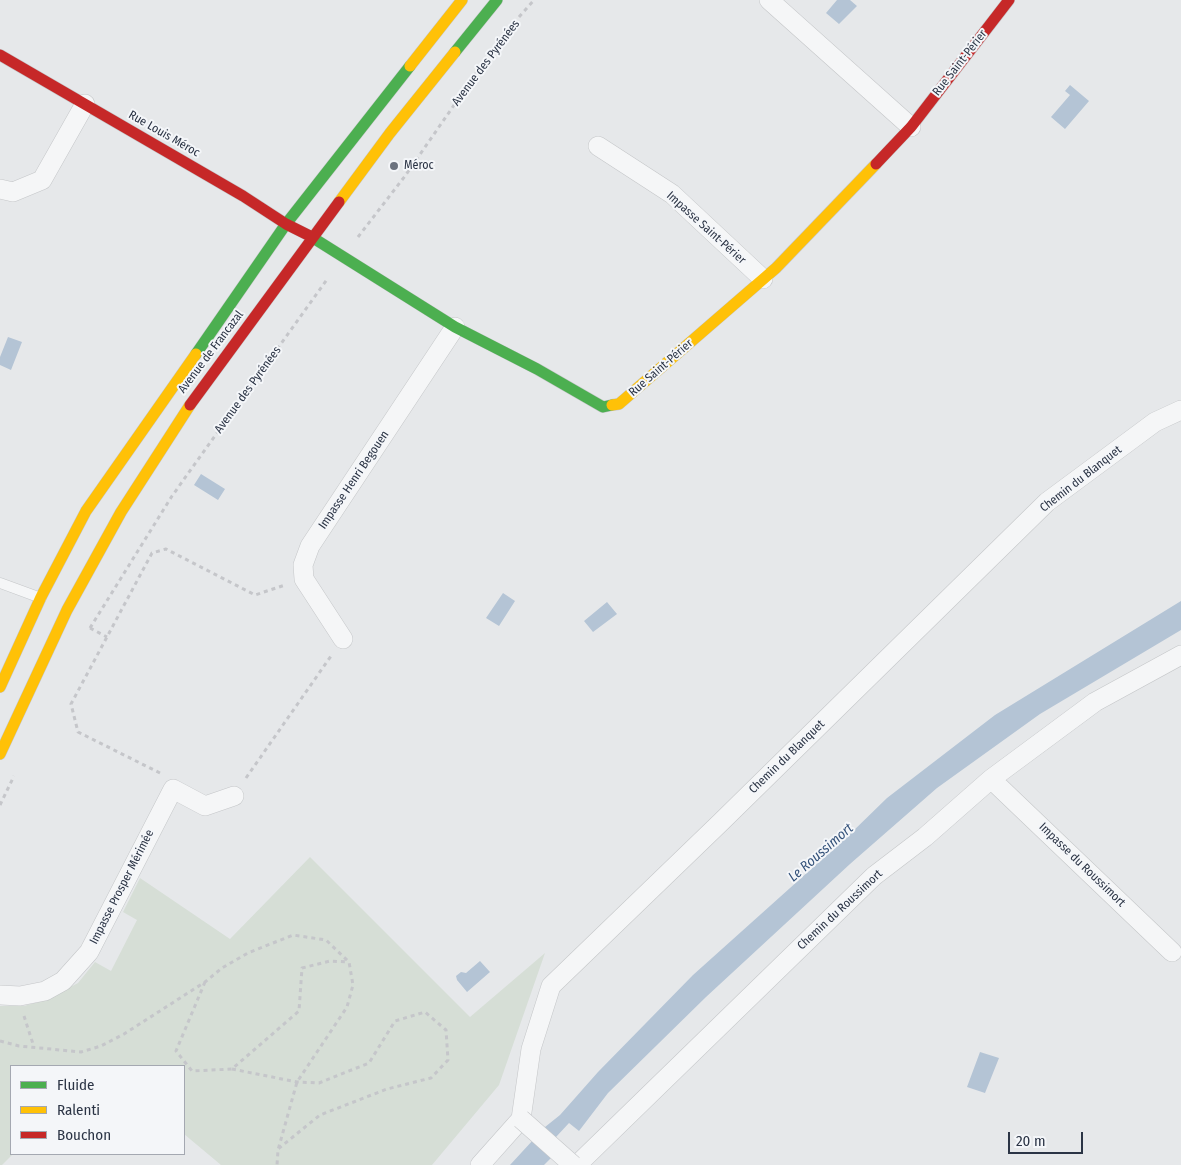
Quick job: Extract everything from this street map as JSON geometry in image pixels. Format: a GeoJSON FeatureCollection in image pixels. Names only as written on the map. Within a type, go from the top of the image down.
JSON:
{"type":"FeatureCollection","features":[{"type":"Feature","properties":{"kind":"main road","name":"Avenue de Francazal"},"geometry":{"type":"LineString","coordinates":[[0,754],[8,715],[54,604],[86,511],[286,224],[462,0]]}},
{"type":"Feature","properties":{"kind":"main road","name":"Avenue de Francazal"},"geometry":{"type":"LineString","coordinates":[[0,686],[54,604],[121,512],[183,414],[390,133],[497,0]]}},
{"type":"Feature","properties":{"kind":"main road","name":"Rue Saint-Périer"},"geometry":{"type":"LineString","coordinates":[[314,238],[455,327],[536,369],[603,407],[619,404],[776,268],[911,127],[1009,0]]}},
{"type":"Feature","properties":{"kind":"main road","name":"Rue Louis Méroc"},"geometry":{"type":"LineString","coordinates":[[0,55],[243,196],[286,224],[314,238]]}},
{"type":"Feature","properties":{"kind":"street"},"geometry":{"type":"LineString","coordinates":[[769,0],[911,127]]}},
{"type":"Feature","properties":{"kind":"street"},"geometry":{"type":"LineString","coordinates":[[0,189],[13,192],[42,180],[85,104]]}},
{"type":"Feature","properties":{"kind":"street","name":"Impasse Saint-Périer"},"geometry":{"type":"LineString","coordinates":[[598,146],[672,194],[762,280]]}},
{"type":"Feature","properties":{"kind":"street","name":"Impasse Henri Begouen"},"geometry":{"type":"LineString","coordinates":[[304,579],[303,565],[310,546],[455,327]]}},
{"type":"Feature","properties":{"kind":"street","name":"Chemin du Blanquet"},"geometry":{"type":"LineString","coordinates":[[522,1119],[531,1049],[551,986],[750,794],[1047,502],[1155,422],[1181,410]]}},
{"type":"Feature","properties":{"kind":"street"},"geometry":{"type":"LineString","coordinates":[[304,579],[343,639]]}},
{"type":"Feature","properties":{"kind":"street","name":"Chemin du Roussimort"},"geometry":{"type":"LineString","coordinates":[[575,1165],[874,876],[925,837],[991,779],[1095,702],[1181,655]]}},
{"type":"Feature","properties":{"kind":"street","name":"Impasse du Roussimort"},"geometry":{"type":"LineString","coordinates":[[991,779],[1172,952]]}},
{"type":"Feature","properties":{"kind":"street"},"geometry":{"type":"LineString","coordinates":[[173,789],[205,806],[234,796]]}},
{"type":"Feature","properties":{"kind":"street","name":"Impasse Prosper Mérimée"},"geometry":{"type":"LineString","coordinates":[[0,995],[20,996],[45,991],[63,981],[88,952],[173,789]]}},
{"type":"Feature","properties":{"kind":"street"},"geometry":{"type":"LineString","coordinates":[[480,1165],[522,1119],[575,1165]]}},
{"type":"Feature","properties":{"kind":"lane"},"geometry":{"type":"LineString","coordinates":[[0,583],[54,604]]}},
{"type":"Feature","properties":{"kind":"path","name":"Avenue des Pyrénées"},"geometry":{"type":"LineString","coordinates":[[516,22],[534,0]]}},
{"type":"Feature","properties":{"kind":"path","name":"Avenue des Pyrénées"},"geometry":{"type":"LineString","coordinates":[[85,636],[172,496],[343,257],[405,176],[492,51]]}},
{"type":"Feature","properties":{"kind":"path"},"geometry":{"type":"LineString","coordinates":[[173,789],[159,771],[78,732],[71,704],[152,552],[166,549],[255,595],[304,579]]}},
{"type":"Feature","properties":{"kind":"path"},"geometry":{"type":"LineString","coordinates":[[90,628],[106,637]]}},
{"type":"Feature","properties":{"kind":"path"},"geometry":{"type":"LineString","coordinates":[[234,796],[343,639]]}},
{"type":"Feature","properties":{"kind":"path"},"geometry":{"type":"LineString","coordinates":[[0,805],[16,772]]}},
{"type":"Feature","properties":{"kind":"path"},"geometry":{"type":"LineString","coordinates":[[0,1040],[19,1046],[81,1052],[101,1046],[124,1034],[205,982],[222,968],[248,953],[293,935],[326,940],[349,962],[353,985],[347,1007],[297,1082],[278,1150],[277,1165]]}},
{"type":"Feature","properties":{"kind":"path"},"geometry":{"type":"LineString","coordinates":[[232,1068],[299,1011],[302,968],[330,961],[349,962]]}},
{"type":"Feature","properties":{"kind":"path"},"geometry":{"type":"LineString","coordinates":[[205,982],[176,1050],[192,1071],[232,1068],[297,1082],[319,1084],[369,1063],[395,1021],[425,1012],[446,1030],[448,1060],[431,1078],[387,1089],[320,1115],[278,1150]]}},
{"type":"Feature","properties":{"kind":"path"},"geometry":{"type":"LineString","coordinates":[[20,996],[26,1026],[34,1047]]}},
{"type":"Feature","properties":{"kind":"shaded area"},"geometry":{"type":"Polygon","coordinates":[[[310,857],[470,1017],[545,953],[499,1085],[432,1165],[221,1165],[185,1135],[185,1065],[10,1065],[10,1155],[12,1155],[0,1165],[0,1006],[24,1006],[48,999],[78,983],[95,962],[111,971],[137,920],[123,912],[140,878],[230,939],[310,857]]]}},
{"type":"Feature","properties":{"kind":"water"},"geometry":{"type":"Polygon","coordinates":[[[837,0],[850,0],[857,6],[839,24],[826,13],[837,0]]]}},
{"type":"Feature","properties":{"kind":"water"},"geometry":{"type":"Polygon","coordinates":[[[1070,85],[1089,101],[1065,129],[1051,117],[1070,95],[1065,91],[1070,85]]]}},
{"type":"Feature","properties":{"kind":"water"},"geometry":{"type":"Polygon","coordinates":[[[8,337],[22,342],[11,370],[0,365],[0,357],[8,337]]]}},
{"type":"Feature","properties":{"kind":"water"},"geometry":{"type":"Polygon","coordinates":[[[201,474],[225,489],[218,500],[194,485],[201,474]]]}},
{"type":"Feature","properties":{"kind":"water"},"geometry":{"type":"Polygon","coordinates":[[[503,593],[515,601],[499,626],[486,618],[503,593]]]}},
{"type":"Feature","properties":{"kind":"water"},"geometry":{"type":"Polygon","coordinates":[[[1181,601],[1181,630],[1040,714],[937,788],[850,864],[706,997],[608,1093],[579,1131],[569,1123],[556,1137],[564,1145],[544,1165],[510,1165],[693,975],[848,836],[887,798],[995,715],[1181,601]]]}},
{"type":"Feature","properties":{"kind":"water"},"geometry":{"type":"Polygon","coordinates":[[[607,602],[617,614],[593,632],[584,621],[607,602]]]}},
{"type":"Feature","properties":{"kind":"water"},"geometry":{"type":"Polygon","coordinates":[[[480,961],[490,972],[467,992],[456,976],[461,972],[466,973],[480,961]]]}},
{"type":"Feature","properties":{"kind":"water"},"geometry":{"type":"Polygon","coordinates":[[[980,1052],[999,1058],[985,1093],[967,1087],[980,1052]]]}},
{"type":"Feature","properties":{"kind":"traffic: fast"},"geometry":{"type":"LineString","coordinates":[[455,52],[497,0]]}},
{"type":"Feature","properties":{"kind":"traffic: fast"},"geometry":{"type":"LineString","coordinates":[[196,354],[286,224],[410,66]]}},
{"type":"Feature","properties":{"kind":"traffic: fast"},"geometry":{"type":"LineString","coordinates":[[310,236],[455,327],[537,369],[603,407],[612,405]]}},
{"type":"Feature","properties":{"kind":"traffic: slow"},"geometry":{"type":"LineString","coordinates":[[410,66],[462,0]]}},
{"type":"Feature","properties":{"kind":"traffic: slow"},"geometry":{"type":"LineString","coordinates":[[339,202],[390,133],[455,52]]}},
{"type":"Feature","properties":{"kind":"traffic: slow"},"geometry":{"type":"LineString","coordinates":[[612,405],[619,404],[776,268],[876,164]]}},
{"type":"Feature","properties":{"kind":"traffic: slow"},"geometry":{"type":"LineString","coordinates":[[0,687],[41,597],[86,511],[196,354]]}},
{"type":"Feature","properties":{"kind":"traffic: slow"},"geometry":{"type":"LineString","coordinates":[[0,754],[67,610],[121,512],[190,405]]}},
{"type":"Feature","properties":{"kind":"traffic: jam"},"geometry":{"type":"LineString","coordinates":[[876,164],[911,127],[1009,0]]}},
{"type":"Feature","properties":{"kind":"traffic: jam"},"geometry":{"type":"LineString","coordinates":[[0,55],[243,196],[286,224],[310,236]]}},
{"type":"Feature","properties":{"kind":"traffic: jam"},"geometry":{"type":"LineString","coordinates":[[190,405],[339,202]]}},
{"type":"Feature","properties":{"kind":"place","name":"Méroc"},"geometry":{"type":"Point","coordinates":[394,166]}},
{"type":"Feature","properties":{"kind":"water label","name":"Le Roussimort"},"geometry":{"type":"Point","coordinates":[821,853]}}]}
